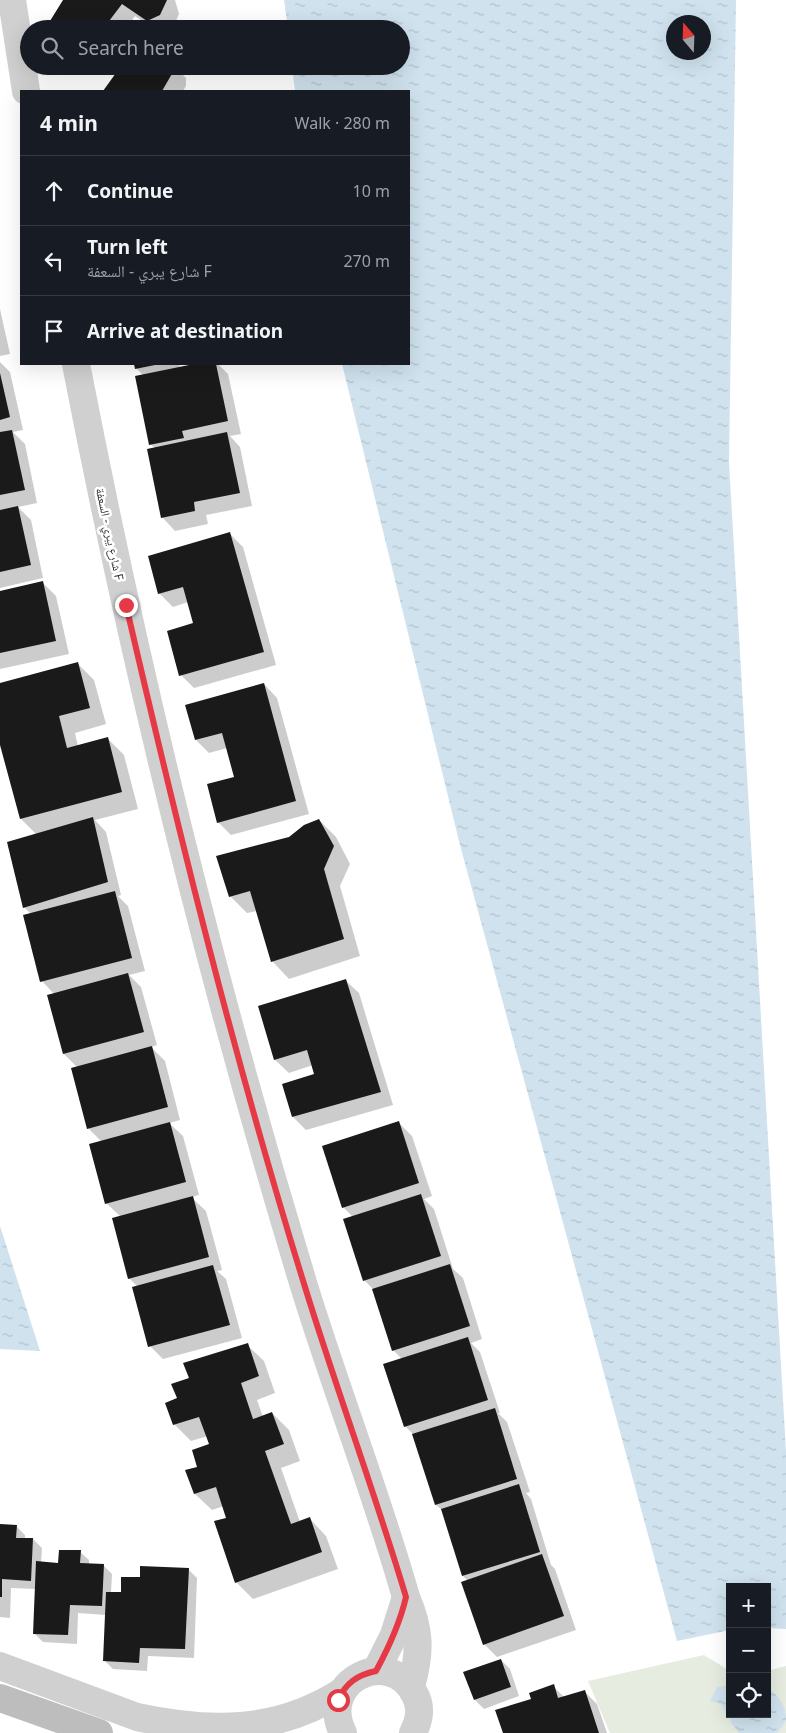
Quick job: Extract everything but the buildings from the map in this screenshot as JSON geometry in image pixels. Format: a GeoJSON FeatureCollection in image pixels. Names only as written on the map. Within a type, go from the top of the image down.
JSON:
{"type":"FeatureCollection","features":[{"type":"Feature","properties":{"kind":"street"},"geometry":{"type":"LineString","coordinates":[[12,0],[20,52]]}},
{"type":"Feature","properties":{"kind":"street"},"geometry":{"type":"LineString","coordinates":[[24,75],[26,90]]}},
{"type":"Feature","properties":{"kind":"street","name":"شارع يبري - السعفة F"},"geometry":{"type":"LineString","coordinates":[[76,365],[126,605],[166,777],[209,948],[255,1118],[305,1287],[418,1632],[416,1668],[411,1686]]}},
{"type":"Feature","properties":{"kind":"street"},"geometry":{"type":"LineString","coordinates":[[376,1671],[394,1635],[406,1597]]}},
{"type":"Feature","properties":{"kind":"street"},"geometry":{"type":"LineString","coordinates":[[0,1666],[157,1723],[198,1730],[302,1726],[343,1733]]}},
{"type":"Feature","properties":{"kind":"street"},"geometry":{"type":"LineString","coordinates":[[343,1733],[338,1722],[338,1700],[351,1680],[362,1674],[376,1671],[389,1672],[401,1677],[411,1686],[420,1707],[421,1728]]}},
{"type":"Feature","properties":{"kind":"street"},"geometry":{"type":"LineString","coordinates":[[261,1727],[283,1722],[304,1714],[343,1691]]}},
{"type":"Feature","properties":{"kind":"street"},"geometry":{"type":"LineString","coordinates":[[0,1698],[99,1733]]}},
{"type":"Feature","properties":{"kind":"shaded area"},"geometry":{"type":"Polygon","coordinates":[[[704,1655],[726,1669],[726,1718],[771,1718],[771,1670],[786,1666],[786,1733],[610,1733],[588,1681],[704,1655]]]}},
{"type":"Feature","properties":{"kind":"water"},"geometry":{"type":"Polygon","coordinates":[[[284,0],[736,0],[729,462],[786,1452],[786,1629],[771,1628],[771,1583],[726,1583],[726,1631],[677,1641],[460,845],[342,365],[410,365],[410,90],[295,90],[293,75],[410,75],[410,20],[287,20],[284,0]]]}},
{"type":"Feature","properties":{"kind":"water"},"geometry":{"type":"Polygon","coordinates":[[[0,1226],[40,1351],[0,1349],[0,1226]]]}},
{"type":"Feature","properties":{"kind":"water"},"geometry":{"type":"Polygon","coordinates":[[[726,1686],[726,1713],[721,1704],[710,1701],[717,1687],[726,1686]]]}},
{"type":"Feature","properties":{"kind":"water"},"geometry":{"type":"Polygon","coordinates":[[[771,1691],[781,1701],[786,1714],[784,1725],[777,1733],[739,1733],[729,1718],[771,1718],[771,1691]]]}},
{"type":"Feature","properties":{"kind":"route"},"geometry":{"type":"LineString","coordinates":[[126,605],[166,777],[209,948],[255,1118],[305,1287],[406,1597],[394,1635],[376,1671],[362,1674],[351,1680],[338,1700]]}}]}
